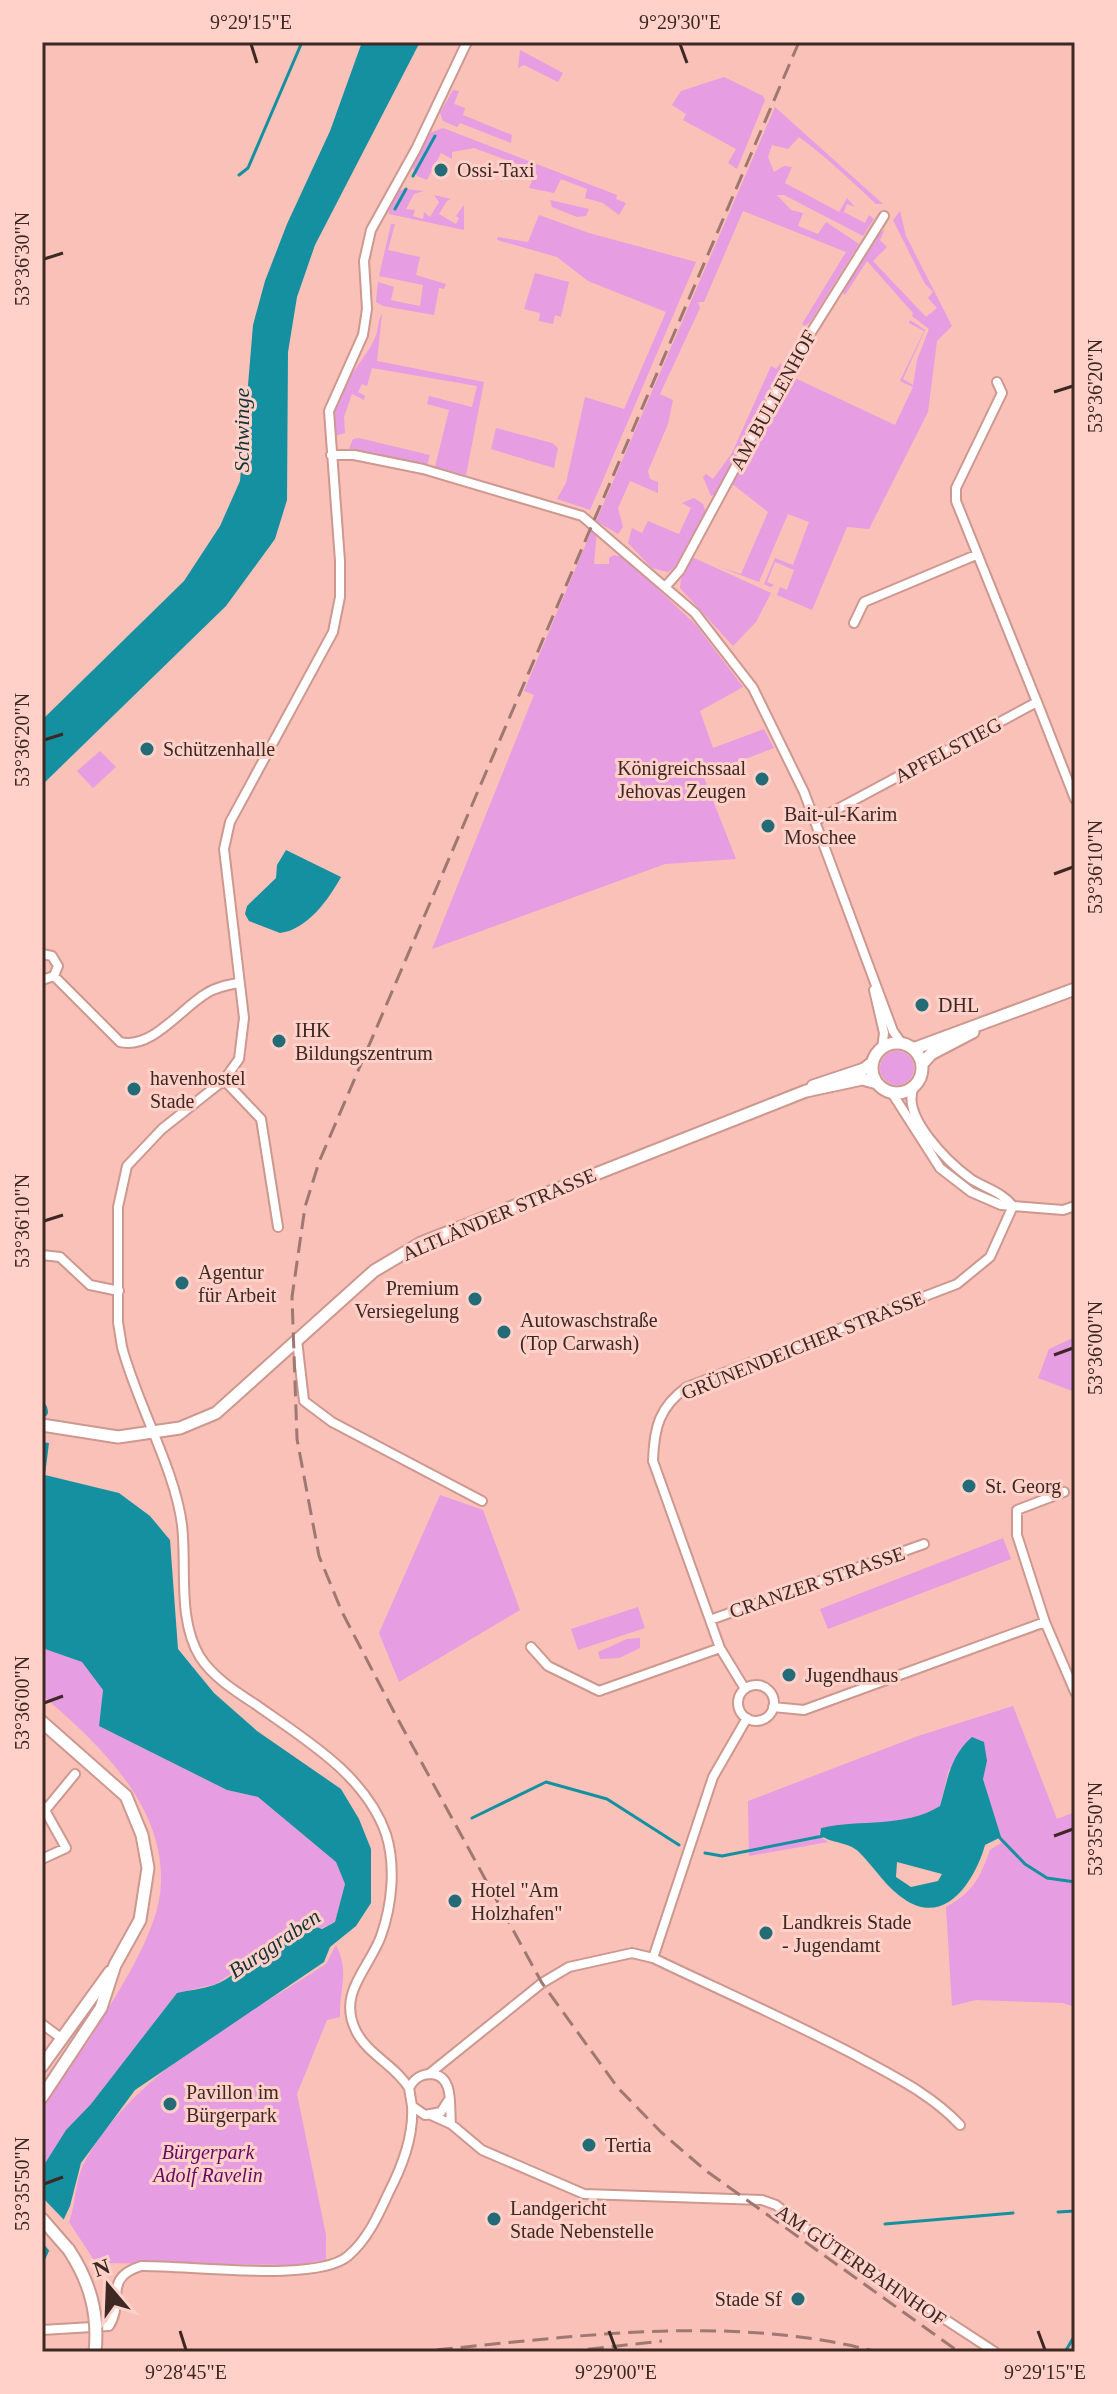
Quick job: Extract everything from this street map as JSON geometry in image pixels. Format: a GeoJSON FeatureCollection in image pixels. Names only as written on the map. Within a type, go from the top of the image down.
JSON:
{"type":"FeatureCollection","features":[{"type":"Feature","properties":{"kind":"main road"},"geometry":{"type":"LineString","coordinates":[[1017,1011],[908,1046],[882,1049],[873,1062],[877,1083],[892,1093],[914,1087],[920,1078],[922,1064],[941,1048],[1017,1011],[1075,989]]}},
{"type":"Feature","properties":{"kind":"main road"},"geometry":{"type":"LineString","coordinates":[[908,1046],[922,1064]]}},
{"type":"Feature","properties":{"kind":"main road","name":"ALTLÄNDER STRASSE"},"geometry":{"type":"LineString","coordinates":[[811,1090],[813,1085],[864,1069],[873,1062]]}},
{"type":"Feature","properties":{"kind":"main road","name":"ALTLÄNDER STRASSE"},"geometry":{"type":"LineString","coordinates":[[42,1425],[118,1437],[180,1428],[216,1413],[374,1271],[421,1243],[811,1090],[816,1092],[864,1079],[877,1083]]}},
{"type":"Feature","properties":{"kind":"main road"},"geometry":{"type":"LineString","coordinates":[[42,1722],[122,1791],[142,1835],[148,1868],[146,1901],[137,1929],[115,1965],[42,2066]]}},
{"type":"Feature","properties":{"kind":"main road"},"geometry":{"type":"LineString","coordinates":[[42,2097],[101,2008],[115,1965]]}},
{"type":"Feature","properties":{"kind":"main road"},"geometry":{"type":"LineString","coordinates":[[61,2038],[74,2048]]}},
{"type":"Feature","properties":{"kind":"main road"},"geometry":{"type":"LineString","coordinates":[[42,2219],[69,2250],[88,2284],[96,2322],[95,2352]]}},
{"type":"Feature","properties":{"kind":"street"},"geometry":{"type":"LineString","coordinates":[[42,2330],[109,2326],[121,2277],[141,2266],[264,2271],[335,2264],[364,2238],[377,2216],[413,2127],[409,2088],[400,2073],[370,2051],[356,2031],[350,2005],[354,1984],[379,1941],[389,1905],[391,1857],[383,1827],[372,1802],[335,1763],[222,1681],[201,1657],[189,1628],[182,1523],[122,1347],[118,1207],[127,1166],[162,1129],[224,1080],[239,1059],[244,1037],[224,849],[236,807],[333,632],[340,597],[340,561],[329,409],[357,354],[366,323],[364,265],[368,239],[467,42]]}},
{"type":"Feature","properties":{"kind":"street","name":"AM BULLENHOF"},"geometry":{"type":"LineString","coordinates":[[666,586],[680,570],[808,335],[884,216]]}},
{"type":"Feature","properties":{"kind":"street"},"geometry":{"type":"LineString","coordinates":[[997,382],[1002,393],[956,488],[956,501],[1075,799]]}},
{"type":"Feature","properties":{"kind":"street"},"geometry":{"type":"LineString","coordinates":[[331,455],[354,455],[423,469],[582,516],[666,586],[707,626],[748,679],[817,820],[896,1037],[908,1046]]}},
{"type":"Feature","properties":{"kind":"street"},"geometry":{"type":"LineString","coordinates":[[854,623],[864,602],[976,555]]}},
{"type":"Feature","properties":{"kind":"street","name":"APFELSTIEG"},"geometry":{"type":"LineString","coordinates":[[817,820],[1037,702]]}},
{"type":"Feature","properties":{"kind":"street"},"geometry":{"type":"LineString","coordinates":[[42,954],[55,959],[58,966],[54,976],[42,980]]}},
{"type":"Feature","properties":{"kind":"street"},"geometry":{"type":"LineString","coordinates":[[871,974],[884,1033],[882,1049]]}},
{"type":"Feature","properties":{"kind":"street"},"geometry":{"type":"LineString","coordinates":[[54,976],[120,1042],[131,1045],[151,1035],[207,993],[238,983]]}},
{"type":"Feature","properties":{"kind":"street"},"geometry":{"type":"LineString","coordinates":[[224,1080],[261,1119],[278,1227]]}},
{"type":"Feature","properties":{"kind":"street"},"geometry":{"type":"LineString","coordinates":[[914,1087],[911,1100],[930,1141],[964,1173],[1006,1196],[1013,1206]]}},
{"type":"Feature","properties":{"kind":"street"},"geometry":{"type":"LineString","coordinates":[[892,1093],[900,1099],[925,1148],[944,1172],[983,1198],[1013,1206],[1063,1210],[1075,1206]]}},
{"type":"Feature","properties":{"kind":"street","name":"GRÜNENDEICHER STRASSE"},"geometry":{"type":"LineString","coordinates":[[745,1689],[720,1648],[653,1461],[653,1433],[669,1400],[687,1387],[957,1284],[990,1257],[1013,1206]]}},
{"type":"Feature","properties":{"kind":"street"},"geometry":{"type":"LineString","coordinates":[[42,1255],[60,1257],[90,1285],[119,1291]]}},
{"type":"Feature","properties":{"kind":"street"},"geometry":{"type":"LineString","coordinates":[[297,1340],[304,1401],[332,1422],[482,1501]]}},
{"type":"Feature","properties":{"kind":"street"},"geometry":{"type":"LineString","coordinates":[[1064,1492],[1017,1510],[1017,1535],[1045,1622],[1075,1692]]}},
{"type":"Feature","properties":{"kind":"street","name":"CRANZER STRASSE"},"geometry":{"type":"LineString","coordinates":[[710,1620],[924,1544]]}},
{"type":"Feature","properties":{"kind":"street"},"geometry":{"type":"LineString","coordinates":[[773,1707],[804,1710],[1045,1622]]}},
{"type":"Feature","properties":{"kind":"street"},"geometry":{"type":"LineString","coordinates":[[531,1647],[548,1666],[599,1691],[720,1648]]}},
{"type":"Feature","properties":{"kind":"street"},"geometry":{"type":"LineString","coordinates":[[756,1686],[766,1689],[773,1696],[773,1707],[764,1719],[747,1718],[739,1706],[745,1689],[756,1686]]}},
{"type":"Feature","properties":{"kind":"street"},"geometry":{"type":"LineString","coordinates":[[653,1958],[713,1777],[747,1718]]}},
{"type":"Feature","properties":{"kind":"street"},"geometry":{"type":"LineString","coordinates":[[42,1859],[66,1848],[43,1810],[75,1774]]}},
{"type":"Feature","properties":{"kind":"street"},"geometry":{"type":"LineString","coordinates":[[409,2088],[446,2063],[461,2045],[569,1967],[632,1953],[653,1958],[824,2039],[903,2081],[943,2107],[960,2125]]}},
{"type":"Feature","properties":{"kind":"street"},"geometry":{"type":"LineString","coordinates":[[42,2024],[61,2038]]}},
{"type":"Feature","properties":{"kind":"street"},"geometry":{"type":"LineString","coordinates":[[446,2063],[451,2124]]}},
{"type":"Feature","properties":{"kind":"street"},"geometry":{"type":"LineString","coordinates":[[400,2073],[425,2075],[446,2083]]}},
{"type":"Feature","properties":{"kind":"street"},"geometry":{"type":"LineString","coordinates":[[413,2127],[428,2115],[441,2112],[448,2101]]}},
{"type":"Feature","properties":{"kind":"street"},"geometry":{"type":"LineString","coordinates":[[412,2106],[428,2115]]}},
{"type":"Feature","properties":{"kind":"street","name":"AM GÜTERBAHNHOF"},"geometry":{"type":"LineString","coordinates":[[428,2115],[451,2124],[482,2150],[584,2194],[762,2200],[776,2205],[812,2233],[995,2352]]}},
{"type":"Feature","properties":{"kind":"green space"},"geometry":{"type":"Polygon","coordinates":[[[520,50],[563,73],[558,82],[524,65],[518,68],[520,50]]]}},
{"type":"Feature","properties":{"kind":"green space"},"geometry":{"type":"Polygon","coordinates":[[[724,77],[763,96],[765,100],[737,169],[728,163],[736,149],[683,120],[686,114],[672,105],[681,91],[724,77]]]}},
{"type":"Feature","properties":{"kind":"green space"},"geometry":{"type":"Polygon","coordinates":[[[453,90],[459,91],[454,104],[465,108],[463,115],[512,135],[511,143],[460,123],[457,127],[443,121],[440,113],[453,90]]]}},
{"type":"Feature","properties":{"kind":"green space"},"geometry":{"type":"Polygon","coordinates":[[[775,107],[883,204],[876,204],[799,137],[788,149],[772,145],[768,157],[774,172],[784,166],[792,167],[785,183],[839,212],[847,198],[855,207],[847,204],[844,212],[865,223],[869,215],[874,219],[863,236],[784,195],[777,195],[791,210],[803,213],[798,226],[818,234],[826,222],[859,244],[805,326],[802,324],[846,252],[743,211],[704,302],[698,302],[700,308],[660,394],[673,400],[668,424],[648,471],[650,479],[658,482],[658,493],[630,481],[618,508],[623,527],[618,534],[596,521],[775,107]]]}},
{"type":"Feature","properties":{"kind":"green space"},"geometry":{"type":"Polygon","coordinates":[[[443,128],[617,195],[616,199],[626,203],[619,215],[603,203],[585,198],[587,189],[561,179],[554,193],[529,188],[536,171],[474,148],[452,152],[452,159],[441,153],[427,180],[417,176],[412,166],[430,133],[443,128]]]}},
{"type":"Feature","properties":{"kind":"green space"},"geometry":{"type":"Polygon","coordinates":[[[397,191],[424,191],[414,194],[406,209],[415,210],[413,216],[423,219],[424,212],[430,217],[439,202],[434,195],[451,199],[439,214],[456,224],[459,218],[456,216],[464,205],[464,230],[389,214],[388,208],[397,191]]]}},
{"type":"Feature","properties":{"kind":"green space"},"geometry":{"type":"Polygon","coordinates":[[[550,200],[589,209],[586,216],[577,217],[552,207],[550,200]]]}},
{"type":"Feature","properties":{"kind":"green space"},"geometry":{"type":"Polygon","coordinates":[[[900,211],[906,236],[952,326],[937,341],[928,412],[869,529],[847,527],[812,610],[777,595],[780,587],[787,590],[794,570],[775,562],[767,582],[774,585],[764,584],[775,558],[793,565],[809,522],[788,514],[759,582],[717,566],[741,574],[768,512],[731,483],[789,379],[797,379],[895,425],[913,387],[900,381],[924,331],[909,323],[910,320],[925,330],[903,379],[913,385],[917,360],[929,329],[912,316],[913,313],[867,261],[845,295],[842,291],[872,241],[885,229],[880,240],[887,247],[873,261],[926,317],[937,308],[928,298],[933,292],[925,284],[893,220],[900,211]]]}},
{"type":"Feature","properties":{"kind":"green space"},"geometry":{"type":"Polygon","coordinates":[[[539,215],[589,233],[696,262],[590,510],[557,499],[566,483],[585,397],[624,409],[666,312],[588,281],[557,257],[497,240],[498,237],[528,242],[539,215]]]}},
{"type":"Feature","properties":{"kind":"green space"},"geometry":{"type":"Polygon","coordinates":[[[391,224],[395,224],[388,250],[420,257],[416,275],[446,284],[444,289],[439,288],[434,315],[376,302],[378,282],[394,287],[391,300],[420,306],[423,285],[379,276],[391,224]]]}},
{"type":"Feature","properties":{"kind":"green space"},"geometry":{"type":"Polygon","coordinates":[[[535,273],[569,282],[561,317],[555,315],[553,324],[539,321],[540,313],[524,309],[535,273]]]}},
{"type":"Feature","properties":{"kind":"green space"},"geometry":{"type":"Polygon","coordinates":[[[382,314],[377,361],[484,382],[466,475],[435,467],[449,410],[427,404],[429,396],[472,407],[477,386],[372,368],[367,386],[362,384],[358,392],[365,396],[364,400],[352,394],[344,417],[345,433],[335,436],[332,422],[338,396],[369,350],[382,314]]]}},
{"type":"Feature","properties":{"kind":"green space"},"geometry":{"type":"Polygon","coordinates":[[[781,363],[783,369],[716,494],[711,496],[703,477],[706,474],[713,479],[732,453],[771,366],[776,369],[781,363]]]}},
{"type":"Feature","properties":{"kind":"green space"},"geometry":{"type":"Polygon","coordinates":[[[496,428],[552,443],[558,448],[554,468],[491,449],[496,428]]]}},
{"type":"Feature","properties":{"kind":"green space"},"geometry":{"type":"Polygon","coordinates":[[[353,439],[430,455],[427,465],[349,449],[353,439]]]}},
{"type":"Feature","properties":{"kind":"green space"},"geometry":{"type":"Polygon","coordinates":[[[694,498],[703,504],[706,513],[678,565],[668,572],[652,568],[628,543],[632,528],[642,533],[648,521],[679,534],[691,508],[682,503],[694,498]]]}},
{"type":"Feature","properties":{"kind":"green space"},"geometry":{"type":"Polygon","coordinates":[[[593,527],[597,530],[594,564],[609,564],[609,558],[614,555],[624,557],[696,625],[743,687],[700,711],[713,748],[764,729],[774,748],[703,775],[736,859],[665,864],[432,949],[534,695],[524,691],[593,527]]]}},
{"type":"Feature","properties":{"kind":"green space"},"geometry":{"type":"Polygon","coordinates":[[[692,557],[771,593],[756,622],[733,646],[680,588],[681,578],[692,557]]]}},
{"type":"Feature","properties":{"kind":"green space"},"geometry":{"type":"Polygon","coordinates":[[[100,751],[116,767],[93,788],[77,771],[100,751]]]}},
{"type":"Feature","properties":{"kind":"green space"},"geometry":{"type":"Polygon","coordinates":[[[897,1051],[909,1056],[914,1068],[909,1080],[897,1085],[885,1080],[880,1068],[885,1056],[897,1051]]]}},
{"type":"Feature","properties":{"kind":"green space"},"geometry":{"type":"Polygon","coordinates":[[[1075,1337],[1075,1392],[1038,1378],[1049,1349],[1075,1337]]]}},
{"type":"Feature","properties":{"kind":"green space"},"geometry":{"type":"Polygon","coordinates":[[[440,1495],[483,1510],[520,1610],[399,1682],[379,1633],[440,1495]]]}},
{"type":"Feature","properties":{"kind":"green space"},"geometry":{"type":"Polygon","coordinates":[[[1003,1538],[1011,1559],[828,1629],[820,1609],[1003,1538]]]}},
{"type":"Feature","properties":{"kind":"green space"},"geometry":{"type":"Polygon","coordinates":[[[638,1607],[645,1628],[578,1650],[571,1629],[638,1607]]]}},
{"type":"Feature","properties":{"kind":"green space"},"geometry":{"type":"Polygon","coordinates":[[[640,1638],[640,1648],[619,1658],[600,1659],[598,1652],[627,1639],[640,1638]]]}},
{"type":"Feature","properties":{"kind":"green space"},"geometry":{"type":"Polygon","coordinates":[[[42,1648],[82,1662],[103,1690],[99,1726],[227,1790],[258,1797],[336,1862],[345,1884],[335,1922],[253,1959],[216,1984],[177,1993],[91,2104],[66,2130],[42,2168],[42,2107],[91,2037],[135,1963],[153,1922],[161,1883],[159,1854],[139,1801],[105,1754],[42,1695],[42,1648]]]}},
{"type":"Feature","properties":{"kind":"green space"},"geometry":{"type":"Polygon","coordinates":[[[1013,1706],[1057,1819],[1075,1812],[1075,2007],[1063,2003],[976,2000],[952,2006],[946,1907],[969,1890],[990,1850],[1001,1843],[983,1778],[987,1761],[949,1769],[940,1806],[927,1813],[898,1820],[821,1828],[819,1836],[828,1842],[749,1856],[748,1801],[918,1736],[1013,1706]]]}},
{"type":"Feature","properties":{"kind":"green space","name":"Bürgerpark Adolf Ravelin"},"geometry":{"type":"Polygon","coordinates":[[[336,1945],[343,1972],[340,2017],[327,2020],[297,2094],[326,2235],[326,2260],[296,2265],[96,2263],[69,2222],[81,2170],[106,2130],[131,2101],[161,2074],[226,2027],[326,1964],[336,1945]]]}},
{"type":"Feature","properties":{"kind":"water"},"geometry":{"type":"Polygon","coordinates":[[[362,42],[420,42],[315,245],[297,297],[288,352],[287,500],[275,539],[226,606],[42,785],[42,720],[184,581],[220,526],[240,481],[253,325],[265,281],[287,224],[330,131],[362,42]]]}},
{"type":"Feature","properties":{"kind":"water"},"geometry":{"type":"Polygon","coordinates":[[[286,850],[341,877],[324,904],[308,920],[280,933],[249,921],[245,914],[247,906],[276,878],[277,865],[286,850]]]}},
{"type":"Feature","properties":{"kind":"water","name":"Burggraben"},"geometry":{"type":"Polygon","coordinates":[[[42,1442],[49,1443],[45,1475],[119,1493],[150,1516],[170,1540],[178,1649],[214,1693],[257,1731],[341,1789],[359,1819],[371,1849],[371,1903],[356,1926],[330,1947],[324,1962],[135,2090],[81,2163],[70,2206],[42,2266],[42,2168],[66,2130],[91,2104],[177,1993],[210,1986],[228,1978],[292,1929],[307,1926],[322,1929],[335,1922],[345,1884],[336,1862],[258,1797],[227,1790],[99,1726],[103,1690],[82,1662],[42,1648],[42,1442]]]}},
{"type":"Feature","properties":{"kind":"water"},"geometry":{"type":"Polygon","coordinates":[[[972,1737],[984,1742],[987,1761],[983,1779],[1001,1837],[985,1845],[975,1871],[947,1903],[922,1907],[907,1901],[893,1891],[854,1848],[820,1835],[821,1828],[897,1820],[940,1806],[951,1768],[972,1737]],[[897,1862],[896,1877],[911,1887],[938,1881],[942,1874],[897,1862]]]}},
{"type":"Feature","properties":{"kind":"pier"},"geometry":{"type":"Polygon","coordinates":[[[42,2197],[67,2223],[52,2254],[42,2242],[42,2197]]]}},
{"type":"Feature","properties":{"kind":"waterway"},"geometry":{"type":"LineString","coordinates":[[239,175],[248,168],[302,42]]}},
{"type":"Feature","properties":{"kind":"waterway"},"geometry":{"type":"LineString","coordinates":[[413,176],[435,136]]}},
{"type":"Feature","properties":{"kind":"waterway"},"geometry":{"type":"LineString","coordinates":[[395,209],[406,189]]}},
{"type":"Feature","properties":{"kind":"waterway"},"geometry":{"type":"LineString","coordinates":[[42,1408],[43,1412]]}},
{"type":"Feature","properties":{"kind":"waterway"},"geometry":{"type":"LineString","coordinates":[[472,1818],[546,1782],[607,1799],[679,1845]]}},
{"type":"Feature","properties":{"kind":"waterway"},"geometry":{"type":"LineString","coordinates":[[705,1853],[722,1856],[823,1836]]}},
{"type":"Feature","properties":{"kind":"waterway"},"geometry":{"type":"LineString","coordinates":[[999,1837],[1025,1864],[1047,1878],[1075,1882]]}},
{"type":"Feature","properties":{"kind":"waterway"},"geometry":{"type":"LineString","coordinates":[[1058,2212],[1075,2211]]}},
{"type":"Feature","properties":{"kind":"waterway"},"geometry":{"type":"LineString","coordinates":[[885,2224],[1013,2213]]}},
{"type":"Feature","properties":{"kind":"waterway"},"geometry":{"type":"LineString","coordinates":[[1065,2352],[1075,2335]]}},
{"type":"Feature","properties":{"kind":"railway"},"geometry":{"type":"LineString","coordinates":[[799,42],[319,1162],[305,1207],[292,1297],[297,1439],[319,1556],[342,1612],[542,1983],[618,2088],[661,2132],[705,2170],[959,2352]]}},
{"type":"Feature","properties":{"kind":"railway"},"geometry":{"type":"LineString","coordinates":[[413,2352],[587,2335],[704,2331],[762,2333],[820,2340],[878,2352]]}},
{"type":"Feature","properties":{"kind":"railway"},"geometry":{"type":"LineString","coordinates":[[564,2352],[662,2341]]}},
{"type":"Feature","properties":{"kind":"place","name":"Ossi-Taxi"},"geometry":{"type":"Point","coordinates":[441,170]}},
{"type":"Feature","properties":{"kind":"place","name":"Schützenhalle"},"geometry":{"type":"Point","coordinates":[147,749]}},
{"type":"Feature","properties":{"kind":"place","name":"Königreichssaal Jehovas Zeugen"},"geometry":{"type":"Point","coordinates":[762,779]}},
{"type":"Feature","properties":{"kind":"place","name":"Bait-ul-Karim Moschee"},"geometry":{"type":"Point","coordinates":[768,826]}},
{"type":"Feature","properties":{"kind":"place","name":"DHL"},"geometry":{"type":"Point","coordinates":[922,1005]}},
{"type":"Feature","properties":{"kind":"place","name":"IHK Bildungszentrum"},"geometry":{"type":"Point","coordinates":[279,1041]}},
{"type":"Feature","properties":{"kind":"place","name":"havenhostel Stade"},"geometry":{"type":"Point","coordinates":[134,1089]}},
{"type":"Feature","properties":{"kind":"place","name":"Agentur für Arbeit"},"geometry":{"type":"Point","coordinates":[182,1283]}},
{"type":"Feature","properties":{"kind":"place","name":"Premium Versiegelung"},"geometry":{"type":"Point","coordinates":[475,1299]}},
{"type":"Feature","properties":{"kind":"place","name":"Autowaschstraße (Top Carwash)"},"geometry":{"type":"Point","coordinates":[504,1332]}},
{"type":"Feature","properties":{"kind":"place","name":"St. Georg"},"geometry":{"type":"Point","coordinates":[969,1486]}},
{"type":"Feature","properties":{"kind":"place","name":"Jugendhaus"},"geometry":{"type":"Point","coordinates":[789,1675]}},
{"type":"Feature","properties":{"kind":"place","name":"Hotel \"Am Holzhafen\""},"geometry":{"type":"Point","coordinates":[455,1901]}},
{"type":"Feature","properties":{"kind":"place","name":"Landkreis Stade - Jugendamt"},"geometry":{"type":"Point","coordinates":[766,1933]}},
{"type":"Feature","properties":{"kind":"place","name":"Pavillon im Bürgerpark"},"geometry":{"type":"Point","coordinates":[170,2104]}},
{"type":"Feature","properties":{"kind":"place","name":"Tertia"},"geometry":{"type":"Point","coordinates":[589,2145]}},
{"type":"Feature","properties":{"kind":"place","name":"Landgericht Stade Nebenstelle"},"geometry":{"type":"Point","coordinates":[494,2219]}},
{"type":"Feature","properties":{"kind":"place","name":"Stade Sf"},"geometry":{"type":"Point","coordinates":[798,2299]}},
{"type":"Feature","properties":{"kind":"water label","name":"Schwinge"},"geometry":{"type":"Point","coordinates":[241,430]}}]}
